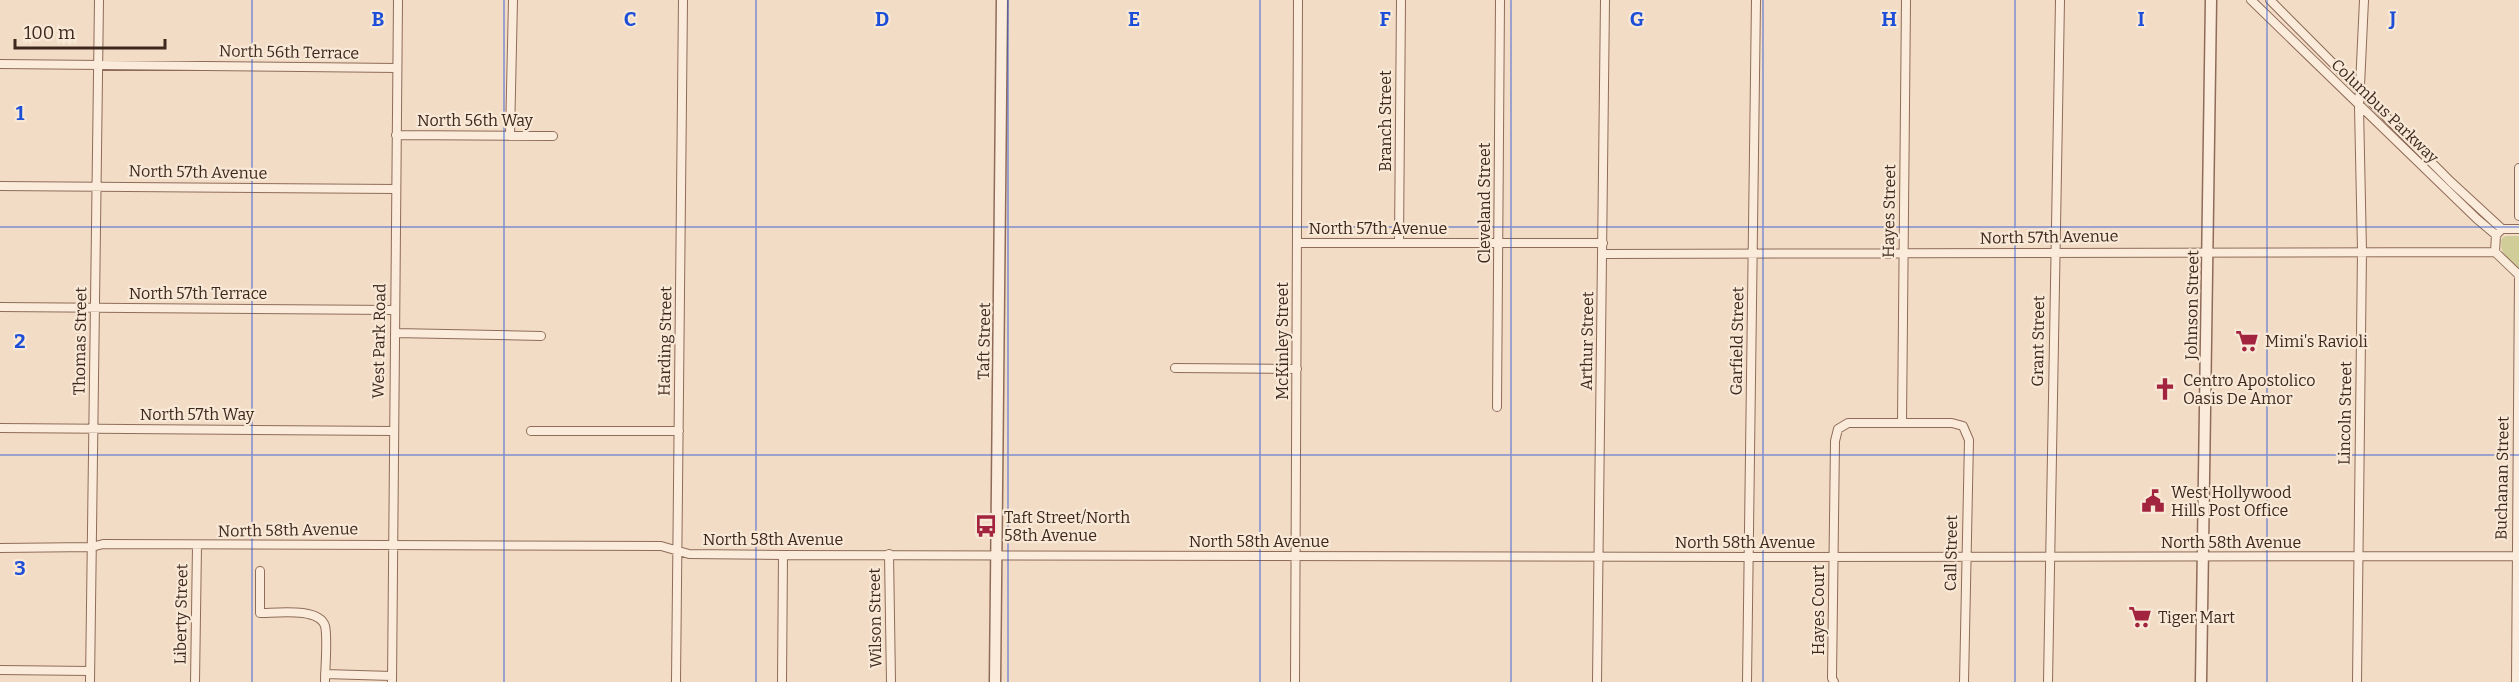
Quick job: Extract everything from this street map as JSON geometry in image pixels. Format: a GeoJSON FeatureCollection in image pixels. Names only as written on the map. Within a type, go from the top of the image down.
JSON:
{"type":"FeatureCollection","features":[{"type":"Feature","properties":{"kind":"street","name":"Thomas Street"},"geometry":{"type":"LineString","coordinates":[[90,682],[99,0]]}},
{"type":"Feature","properties":{"kind":"street","name":"West Park Road"},"geometry":{"type":"LineString","coordinates":[[392,679],[398,0]]}},
{"type":"Feature","properties":{"kind":"street"},"geometry":{"type":"LineString","coordinates":[[510,136],[513,0]]}},
{"type":"Feature","properties":{"kind":"street","name":"Harding Street"},"geometry":{"type":"LineString","coordinates":[[676,682],[683,0]]}},
{"type":"Feature","properties":{"kind":"street","name":"Taft Street"},"geometry":{"type":"LineString","coordinates":[[995,682],[1002,0]]}},
{"type":"Feature","properties":{"kind":"street","name":"McKinley Street"},"geometry":{"type":"LineString","coordinates":[[1295,682],[1298,0]]}},
{"type":"Feature","properties":{"kind":"street","name":"Branch Street"},"geometry":{"type":"LineString","coordinates":[[1399,242],[1401,0]]}},
{"type":"Feature","properties":{"kind":"street","name":"Cleveland Street"},"geometry":{"type":"LineString","coordinates":[[1497,407],[1500,0]]}},
{"type":"Feature","properties":{"kind":"street","name":"Arthur Street"},"geometry":{"type":"LineString","coordinates":[[1597,682],[1605,0]]}},
{"type":"Feature","properties":{"kind":"street","name":"Garfield Street"},"geometry":{"type":"LineString","coordinates":[[1747,682],[1756,0]]}},
{"type":"Feature","properties":{"kind":"street","name":"Hayes Street"},"geometry":{"type":"LineString","coordinates":[[1902,423],[1906,0]]}},
{"type":"Feature","properties":{"kind":"street","name":"Grant Street"},"geometry":{"type":"LineString","coordinates":[[2048,682],[2060,0]]}},
{"type":"Feature","properties":{"kind":"street","name":"Columbus Parkway"},"geometry":{"type":"LineString","coordinates":[[2270,0],[2499,232]]}},
{"type":"Feature","properties":{"kind":"street","name":"Lincoln Street"},"geometry":{"type":"LineString","coordinates":[[2357,682],[2362,251],[2359,107],[2364,0]]}},
{"type":"Feature","properties":{"kind":"street","name":"Johnson Street"},"geometry":{"type":"LineString","coordinates":[[2201,682],[2212,2]]}},
{"type":"Feature","properties":{"kind":"street","name":"Columbus Parkway"},"geometry":{"type":"LineString","coordinates":[[2256,2],[2359,107],[2499,232]]}},
{"type":"Feature","properties":{"kind":"street","name":"North 56th Terrace"},"geometry":{"type":"LineString","coordinates":[[0,64],[397,68]]}},
{"type":"Feature","properties":{"kind":"street","name":"North 56th Way"},"geometry":{"type":"LineString","coordinates":[[396,135],[553,136]]}},
{"type":"Feature","properties":{"kind":"street"},"geometry":{"type":"LineString","coordinates":[[2519,168],[2519,216]]}},
{"type":"Feature","properties":{"kind":"street","name":"North 57th Avenue"},"geometry":{"type":"LineString","coordinates":[[0,186],[396,189]]}},
{"type":"Feature","properties":{"kind":"street"},"geometry":{"type":"LineString","coordinates":[[2519,229],[2499,232],[2495,252],[2519,275]]}},
{"type":"Feature","properties":{"kind":"street","name":"North 57th Avenue"},"geometry":{"type":"LineString","coordinates":[[1298,243],[1603,243]]}},
{"type":"Feature","properties":{"kind":"street","name":"North 57th Avenue"},"geometry":{"type":"LineString","coordinates":[[1603,254],[2495,252]]}},
{"type":"Feature","properties":{"kind":"street","name":"Buchanan Street"},"geometry":{"type":"LineString","coordinates":[[2516,682],[2519,275]]}},
{"type":"Feature","properties":{"kind":"street","name":"North 57th Terrace"},"geometry":{"type":"LineString","coordinates":[[0,307],[395,310]]}},
{"type":"Feature","properties":{"kind":"street"},"geometry":{"type":"LineString","coordinates":[[395,333],[541,336]]}},
{"type":"Feature","properties":{"kind":"street"},"geometry":{"type":"LineString","coordinates":[[1175,368],[1297,369]]}},
{"type":"Feature","properties":{"kind":"street","name":"Hayes Court"},"geometry":{"type":"LineString","coordinates":[[1834,682],[1832,678],[1833,556],[1835,441],[1838,429],[1848,423],[1902,423]]}},
{"type":"Feature","properties":{"kind":"street","name":"Call Street"},"geometry":{"type":"LineString","coordinates":[[1902,423],[1952,423],[1963,426],[1969,440],[1964,682]]}},
{"type":"Feature","properties":{"kind":"street","name":"North 57th Way"},"geometry":{"type":"LineString","coordinates":[[0,428],[393,430]]}},
{"type":"Feature","properties":{"kind":"street"},"geometry":{"type":"LineString","coordinates":[[531,431],[679,431]]}},
{"type":"Feature","properties":{"kind":"street","name":"North 58th Avenue"},"geometry":{"type":"LineString","coordinates":[[0,548],[92,548],[103,544],[197,546],[393,544],[661,546],[689,554],[783,555],[1749,558],[2518,556]]}},
{"type":"Feature","properties":{"kind":"street","name":"Liberty Street"},"geometry":{"type":"LineString","coordinates":[[195,682],[197,546]]}},
{"type":"Feature","properties":{"kind":"street","name":"Wilson Street"},"geometry":{"type":"LineString","coordinates":[[890,554],[891,682]]}},
{"type":"Feature","properties":{"kind":"street"},"geometry":{"type":"LineString","coordinates":[[782,682],[783,555]]}},
{"type":"Feature","properties":{"kind":"street"},"geometry":{"type":"LineString","coordinates":[[260,570],[260,613],[308,613],[318,616],[325,625],[325,678],[392,679]]}},
{"type":"Feature","properties":{"kind":"street"},"geometry":{"type":"LineString","coordinates":[[0,670],[90,671]]}},
{"type":"Feature","properties":{"kind":"shaded area"},"geometry":{"type":"Polygon","coordinates":[[[2519,236],[2519,268],[2508,259],[2501,248],[2502,238],[2519,236]]]}},
{"type":"Feature","properties":{"kind":"place","name":"Mimi's Ravioli"},"geometry":{"type":"Point","coordinates":[2247,341]}},
{"type":"Feature","properties":{"kind":"place","name":"Centro Apostolico Oasis De Amor"},"geometry":{"type":"Point","coordinates":[2165,389]}},
{"type":"Feature","properties":{"kind":"place","name":"West Hollywood Hills Post Office"},"geometry":{"type":"Point","coordinates":[2153,501]}},
{"type":"Feature","properties":{"kind":"place","name":"Taft Street/North 58th Avenue"},"geometry":{"type":"Point","coordinates":[986,526]}},
{"type":"Feature","properties":{"kind":"place","name":"Tiger Mart"},"geometry":{"type":"Point","coordinates":[2140,617]}}]}
